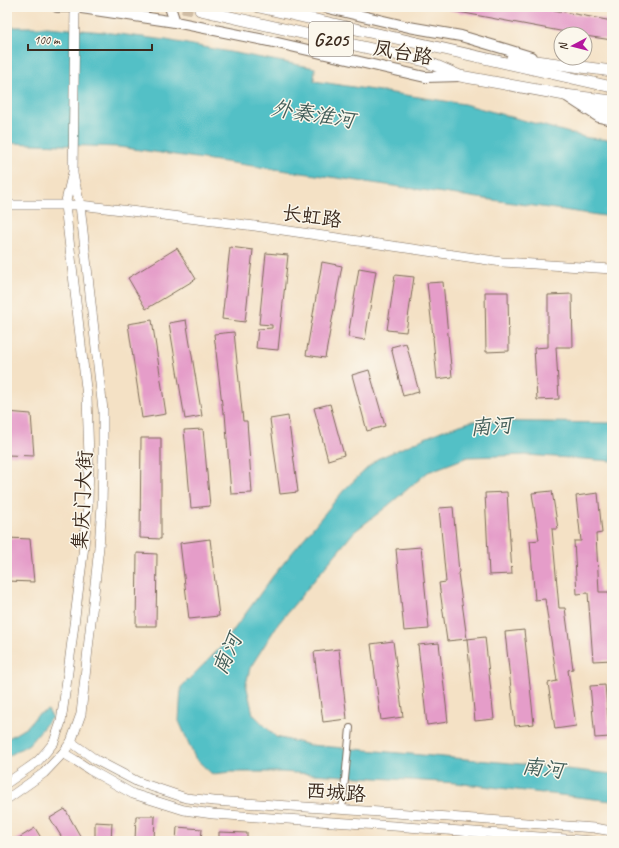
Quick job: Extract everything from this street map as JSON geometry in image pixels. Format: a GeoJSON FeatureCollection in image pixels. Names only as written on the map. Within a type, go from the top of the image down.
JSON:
{"type":"FeatureCollection","features":[{"type":"Feature","properties":{"kind":"highway","name":"G205"},"geometry":{"type":"LineString","coordinates":[[259,7],[462,53]]}},
{"type":"Feature","properties":{"kind":"highway","name":"G205"},"geometry":{"type":"LineString","coordinates":[[200,10],[425,61],[460,76]]}},
{"type":"Feature","properties":{"kind":"highway"},"geometry":{"type":"LineString","coordinates":[[462,53],[542,61]]}},
{"type":"Feature","properties":{"kind":"highway"},"geometry":{"type":"LineString","coordinates":[[462,53],[612,87]]}},
{"type":"Feature","properties":{"kind":"highway","name":"凤台路"},"geometry":{"type":"LineString","coordinates":[[542,61],[612,70]]}},
{"type":"Feature","properties":{"kind":"highway"},"geometry":{"type":"LineString","coordinates":[[460,76],[565,95],[612,101]]}},
{"type":"Feature","properties":{"kind":"highway"},"geometry":{"type":"LineString","coordinates":[[565,95],[612,111]]}},
{"type":"Feature","properties":{"kind":"main road","name":"凤台路"},"geometry":{"type":"LineString","coordinates":[[57,7],[75,7],[175,22],[269,40],[425,77],[460,76]]}},
{"type":"Feature","properties":{"kind":"main road","name":"集庆门大街"},"geometry":{"type":"LineString","coordinates":[[7,783],[37,762],[46,752],[54,742],[61,722],[88,504],[89,458],[87,397],[65,205],[73,168],[75,7]]}},
{"type":"Feature","properties":{"kind":"main road"},"geometry":{"type":"LineString","coordinates":[[170,7],[175,22]]}},
{"type":"Feature","properties":{"kind":"main road","name":"凤台路"},"geometry":{"type":"LineString","coordinates":[[324,7],[410,27],[461,36],[542,61]]}},
{"type":"Feature","properties":{"kind":"main road"},"geometry":{"type":"LineString","coordinates":[[565,95],[599,116],[612,120]]}},
{"type":"Feature","properties":{"kind":"main road","name":"集庆门大街"},"geometry":{"type":"LineString","coordinates":[[7,799],[44,773],[71,742],[81,714],[87,664],[102,505],[103,410],[80,205],[73,168]]}},
{"type":"Feature","properties":{"kind":"main road","name":"长虹路"},"geometry":{"type":"LineString","coordinates":[[7,205],[80,205],[255,226],[502,262],[612,269]]}},
{"type":"Feature","properties":{"kind":"main road","name":"西城路"},"geometry":{"type":"LineString","coordinates":[[71,742],[96,760],[138,782],[186,798],[612,831]]}},
{"type":"Feature","properties":{"kind":"main road","name":"西城路"},"geometry":{"type":"LineString","coordinates":[[63,753],[96,774],[133,794],[184,810],[213,814],[593,841]]}},
{"type":"Feature","properties":{"kind":"street"},"geometry":{"type":"LineString","coordinates":[[342,810],[350,728]]}},
{"type":"Feature","properties":{"kind":"water","name":"外秦淮河"},"geometry":{"type":"Polygon","coordinates":[[[7,27],[47,27],[166,40],[315,68],[314,81],[464,104],[588,138],[612,140],[612,217],[119,147],[7,143],[7,27]]]}},
{"type":"Feature","properties":{"kind":"water","name":"南河"},"geometry":{"type":"Polygon","coordinates":[[[473,421],[612,423],[612,461],[527,455],[468,457],[428,472],[354,532],[278,624],[250,668],[246,684],[253,714],[276,737],[310,745],[521,764],[612,774],[612,801],[456,783],[281,772],[231,772],[212,774],[195,758],[179,721],[181,687],[222,646],[273,576],[344,490],[377,459],[441,431],[473,421]]]}},
{"type":"Feature","properties":{"kind":"water"},"geometry":{"type":"Polygon","coordinates":[[[48,710],[52,717],[29,744],[7,757],[7,739],[27,727],[37,715],[48,710]]]}},
{"type":"Feature","properties":{"kind":"building"},"geometry":{"type":"Polygon","coordinates":[[[448,7],[538,7],[612,21],[612,40],[593,37],[593,26],[553,26],[553,30],[448,10],[448,7]]]}},
{"type":"Feature","properties":{"kind":"building"},"geometry":{"type":"Polygon","coordinates":[[[230,247],[253,250],[245,322],[222,319],[230,247]]]}},
{"type":"Feature","properties":{"kind":"building"},"geometry":{"type":"Polygon","coordinates":[[[177,248],[196,279],[146,309],[128,278],[177,248]]]}},
{"type":"Feature","properties":{"kind":"building"},"geometry":{"type":"Polygon","coordinates":[[[266,253],[288,255],[278,350],[256,348],[258,329],[272,328],[272,325],[259,324],[266,253]]]}},
{"type":"Feature","properties":{"kind":"building"},"geometry":{"type":"Polygon","coordinates":[[[322,262],[342,266],[325,358],[306,355],[322,262]]]}},
{"type":"Feature","properties":{"kind":"building"},"geometry":{"type":"Polygon","coordinates":[[[359,268],[376,271],[365,340],[348,337],[359,268]]]}},
{"type":"Feature","properties":{"kind":"building"},"geometry":{"type":"Polygon","coordinates":[[[395,275],[414,277],[406,332],[387,330],[395,275]]]}},
{"type":"Feature","properties":{"kind":"building"},"geometry":{"type":"Polygon","coordinates":[[[443,282],[452,377],[437,379],[434,336],[427,283],[443,282]]]}},
{"type":"Feature","properties":{"kind":"building"},"geometry":{"type":"Polygon","coordinates":[[[485,292],[508,292],[509,351],[486,352],[485,292]]]}},
{"type":"Feature","properties":{"kind":"building"},"geometry":{"type":"Polygon","coordinates":[[[572,294],[573,347],[556,347],[559,399],[537,400],[534,348],[548,347],[548,295],[572,294]]]}},
{"type":"Feature","properties":{"kind":"building"},"geometry":{"type":"Polygon","coordinates":[[[152,320],[166,414],[142,418],[128,324],[152,320]]]}},
{"type":"Feature","properties":{"kind":"building"},"geometry":{"type":"Polygon","coordinates":[[[186,320],[202,416],[185,419],[169,323],[186,320]]]}},
{"type":"Feature","properties":{"kind":"building"},"geometry":{"type":"Polygon","coordinates":[[[234,332],[243,421],[247,421],[252,493],[231,494],[225,413],[223,413],[214,334],[234,332]]]}},
{"type":"Feature","properties":{"kind":"building"},"geometry":{"type":"Polygon","coordinates":[[[406,343],[419,392],[403,396],[391,347],[406,343]]]}},
{"type":"Feature","properties":{"kind":"building"},"geometry":{"type":"Polygon","coordinates":[[[369,370],[385,426],[367,431],[352,375],[369,370]]]}},
{"type":"Feature","properties":{"kind":"building"},"geometry":{"type":"Polygon","coordinates":[[[330,404],[344,455],[328,460],[314,408],[330,404]]]}},
{"type":"Feature","properties":{"kind":"building"},"geometry":{"type":"Polygon","coordinates":[[[7,412],[31,414],[34,456],[7,455],[7,412]]]}},
{"type":"Feature","properties":{"kind":"building"},"geometry":{"type":"Polygon","coordinates":[[[288,416],[298,492],[280,494],[270,419],[288,416]]]}},
{"type":"Feature","properties":{"kind":"building"},"geometry":{"type":"Polygon","coordinates":[[[203,429],[210,506],[191,508],[184,430],[203,429]]]}},
{"type":"Feature","properties":{"kind":"building"},"geometry":{"type":"Polygon","coordinates":[[[141,438],[161,438],[161,539],[140,538],[141,438]]]}},
{"type":"Feature","properties":{"kind":"building"},"geometry":{"type":"Polygon","coordinates":[[[552,491],[558,529],[552,529],[559,608],[565,608],[573,669],[568,670],[576,726],[555,729],[548,683],[557,681],[545,599],[535,600],[530,541],[539,540],[532,493],[552,491]]]}},
{"type":"Feature","properties":{"kind":"building"},"geometry":{"type":"Polygon","coordinates":[[[507,492],[512,574],[489,575],[485,493],[507,492]]]}},
{"type":"Feature","properties":{"kind":"building"},"geometry":{"type":"Polygon","coordinates":[[[598,493],[602,533],[596,534],[599,592],[609,592],[612,660],[593,661],[588,593],[577,594],[574,541],[581,541],[576,496],[598,493]]]}},
{"type":"Feature","properties":{"kind":"building"},"geometry":{"type":"Polygon","coordinates":[[[453,507],[458,573],[467,639],[447,641],[439,583],[446,582],[439,508],[453,507]]]}},
{"type":"Feature","properties":{"kind":"building"},"geometry":{"type":"Polygon","coordinates":[[[7,538],[30,539],[34,582],[7,581],[7,538]]]}},
{"type":"Feature","properties":{"kind":"building"},"geometry":{"type":"Polygon","coordinates":[[[210,539],[219,616],[189,619],[180,543],[210,539]]]}},
{"type":"Feature","properties":{"kind":"building"},"geometry":{"type":"Polygon","coordinates":[[[421,547],[429,629],[404,631],[396,549],[421,547]]]}},
{"type":"Feature","properties":{"kind":"building"},"geometry":{"type":"Polygon","coordinates":[[[137,553],[157,554],[156,626],[136,626],[137,553]]]}},
{"type":"Feature","properties":{"kind":"building"},"geometry":{"type":"Polygon","coordinates":[[[524,630],[534,724],[515,726],[505,632],[524,630]]]}},
{"type":"Feature","properties":{"kind":"building"},"geometry":{"type":"Polygon","coordinates":[[[485,637],[494,719],[475,721],[467,639],[485,637]]]}},
{"type":"Feature","properties":{"kind":"building"},"geometry":{"type":"Polygon","coordinates":[[[393,641],[403,717],[381,720],[371,644],[393,641]]]}},
{"type":"Feature","properties":{"kind":"building"},"geometry":{"type":"Polygon","coordinates":[[[439,643],[448,722],[427,725],[418,645],[439,643]]]}},
{"type":"Feature","properties":{"kind":"building"},"geometry":{"type":"Polygon","coordinates":[[[339,649],[347,719],[323,722],[314,652],[339,649]]]}},
{"type":"Feature","properties":{"kind":"building"},"geometry":{"type":"Polygon","coordinates":[[[605,685],[610,737],[595,738],[590,686],[605,685]]]}},
{"type":"Feature","properties":{"kind":"building"},"geometry":{"type":"Polygon","coordinates":[[[65,809],[83,841],[64,841],[50,818],[65,809]]]}},
{"type":"Feature","properties":{"kind":"building"},"geometry":{"type":"Polygon","coordinates":[[[136,816],[155,816],[154,841],[135,841],[136,816]]]}},
{"type":"Feature","properties":{"kind":"building"},"geometry":{"type":"Polygon","coordinates":[[[95,822],[112,823],[111,841],[95,841],[95,822]]]}},
{"type":"Feature","properties":{"kind":"building"},"geometry":{"type":"Polygon","coordinates":[[[177,827],[202,829],[201,841],[176,841],[177,827]]]}},
{"type":"Feature","properties":{"kind":"building"},"geometry":{"type":"Polygon","coordinates":[[[35,828],[43,841],[14,841],[35,828]]]}},
{"type":"Feature","properties":{"kind":"building"},"geometry":{"type":"Polygon","coordinates":[[[219,832],[247,833],[247,841],[219,841],[219,832]]]}},
{"type":"Feature","properties":{"kind":"tunnel"},"geometry":{"type":"LineString","coordinates":[[182,7],[200,10]]}}]}
